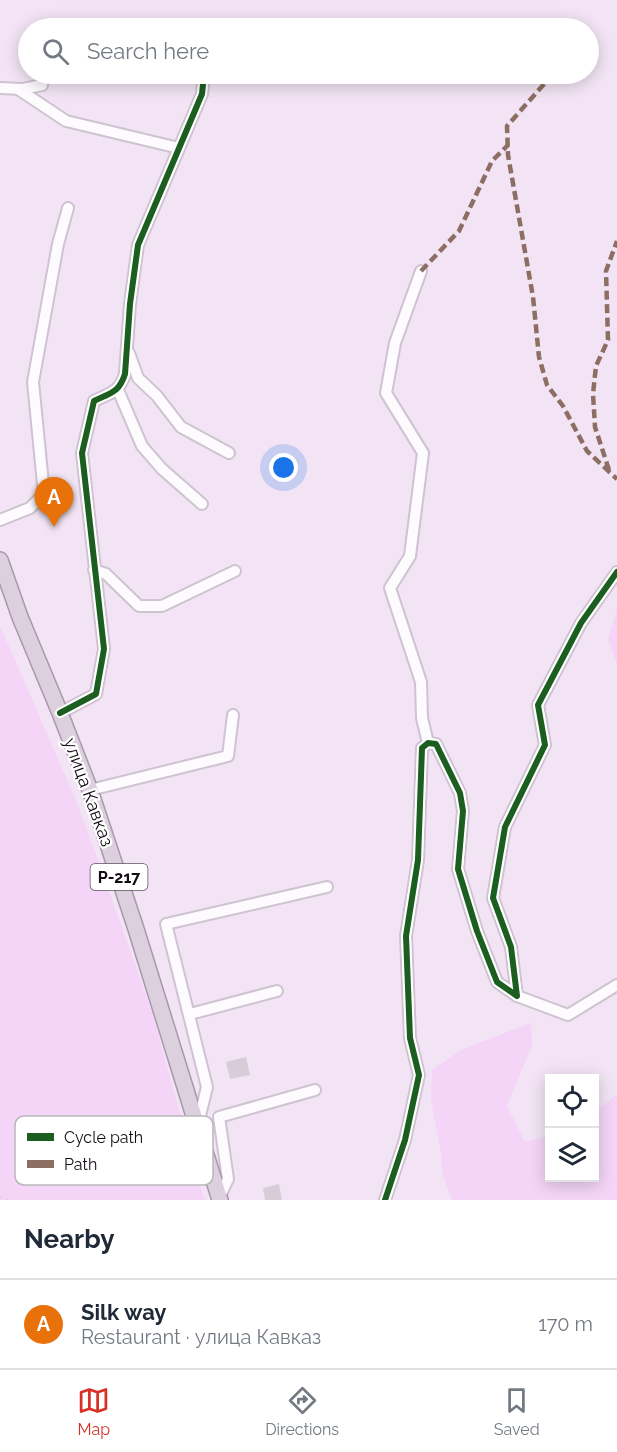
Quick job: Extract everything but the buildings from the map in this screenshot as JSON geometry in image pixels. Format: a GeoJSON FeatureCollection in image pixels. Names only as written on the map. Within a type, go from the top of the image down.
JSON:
{"type":"FeatureCollection","features":[{"type":"Feature","properties":{"kind":"highway","name":"улица Кавказ"},"geometry":{"type":"LineString","coordinates":[[0,560],[20,617],[90,790],[195,1116]]}},
{"type":"Feature","properties":{"kind":"highway","name":"улица Кавказ"},"geometry":{"type":"LineString","coordinates":[[213,1175],[220,1199]]}},
{"type":"Feature","properties":{"kind":"street"},"geometry":{"type":"LineString","coordinates":[[0,88],[18,89],[42,84]]}},
{"type":"Feature","properties":{"kind":"street"},"geometry":{"type":"LineString","coordinates":[[60,713],[96,694],[104,649],[81,453],[94,401],[118,390],[125,374],[130,304],[138,245],[202,94],[203,84]]}},
{"type":"Feature","properties":{"kind":"street"},"geometry":{"type":"LineString","coordinates":[[18,89],[66,121],[179,148]]}},
{"type":"Feature","properties":{"kind":"street"},"geometry":{"type":"LineString","coordinates":[[0,520],[30,508],[44,494],[33,382],[58,244],[68,208]]}},
{"type":"Feature","properties":{"kind":"street"},"geometry":{"type":"LineString","coordinates":[[421,271],[395,343],[386,393],[423,453],[410,556],[390,588],[421,682],[422,718],[428,742]]}},
{"type":"Feature","properties":{"kind":"street"},"geometry":{"type":"LineString","coordinates":[[127,347],[138,378],[157,396],[181,427],[229,453]]}},
{"type":"Feature","properties":{"kind":"street"},"geometry":{"type":"LineString","coordinates":[[118,390],[142,446],[162,469],[202,504]]}},
{"type":"Feature","properties":{"kind":"street"},"geometry":{"type":"LineString","coordinates":[[94,570],[106,574],[139,606],[162,606],[235,571]]}},
{"type":"Feature","properties":{"kind":"street"},"geometry":{"type":"LineString","coordinates":[[516,996],[511,947],[493,897],[505,827],[545,745],[538,705],[581,623],[617,572]]}},
{"type":"Feature","properties":{"kind":"street"},"geometry":{"type":"LineString","coordinates":[[90,790],[228,756],[233,715]]}},
{"type":"Feature","properties":{"kind":"street"},"geometry":{"type":"LineString","coordinates":[[428,742],[436,744],[460,792],[463,811],[458,869],[477,931],[497,982],[516,996],[567,1015],[617,985]]}},
{"type":"Feature","properties":{"kind":"street"},"geometry":{"type":"LineString","coordinates":[[385,1200],[405,1140],[419,1075],[410,1038],[406,936],[418,860],[422,748],[428,742]]}},
{"type":"Feature","properties":{"kind":"street"},"geometry":{"type":"LineString","coordinates":[[200,1116],[207,1087],[166,924],[327,887]]}},
{"type":"Feature","properties":{"kind":"street"},"geometry":{"type":"LineString","coordinates":[[190,1014],[277,991]]}},
{"type":"Feature","properties":{"kind":"street"},"geometry":{"type":"LineString","coordinates":[[220,1199],[228,1179],[219,1117],[315,1090]]}},
{"type":"Feature","properties":{"kind":"path"},"geometry":{"type":"LineString","coordinates":[[0,1197],[9,1200]]}},
{"type":"Feature","properties":{"kind":"shaded area"},"geometry":{"type":"Polygon","coordinates":[[[617,609],[617,664],[608,640],[617,609]]]}},
{"type":"Feature","properties":{"kind":"shaded area"},"geometry":{"type":"Polygon","coordinates":[[[0,626],[78,805],[153,1015],[181,1116],[15,1116],[15,1185],[199,1185],[205,1200],[0,1200],[0,626]]]}},
{"type":"Feature","properties":{"kind":"shaded area"},"geometry":{"type":"Polygon","coordinates":[[[531,1023],[532,1045],[507,1106],[525,1142],[545,1137],[545,1182],[599,1182],[599,1109],[617,1094],[617,1200],[452,1200],[442,1172],[441,1152],[431,1101],[432,1070],[461,1050],[531,1023]]]}},
{"type":"Feature","properties":{"kind":"marked path"},"geometry":{"type":"LineString","coordinates":[[544,84],[507,126],[508,155],[533,297],[539,357],[547,385],[563,406],[587,451],[617,479]]}},
{"type":"Feature","properties":{"kind":"marked path"},"geometry":{"type":"LineString","coordinates":[[421,271],[459,231],[492,161],[508,145]]}},
{"type":"Feature","properties":{"kind":"marked path"},"geometry":{"type":"LineString","coordinates":[[609,470],[595,427],[593,394],[596,366],[608,340],[606,271],[617,241]]}},
{"type":"Feature","properties":{"kind":"cycle path"},"geometry":{"type":"LineString","coordinates":[[60,713],[96,694],[104,649],[82,453],[94,401],[117,389],[125,374],[130,304],[138,245],[202,94],[203,84]]}},
{"type":"Feature","properties":{"kind":"cycle path"},"geometry":{"type":"LineString","coordinates":[[385,1200],[405,1140],[419,1075],[410,1038],[406,936],[418,860],[422,748],[428,743],[436,744],[460,793],[463,811],[458,869],[477,931],[497,982],[517,996],[511,947],[493,898],[505,827],[545,745],[538,705],[581,623],[617,572]]}},
{"type":"Feature","properties":{"kind":"place","name":"Silk way"},"geometry":{"type":"Point","coordinates":[54,527]}}]}
